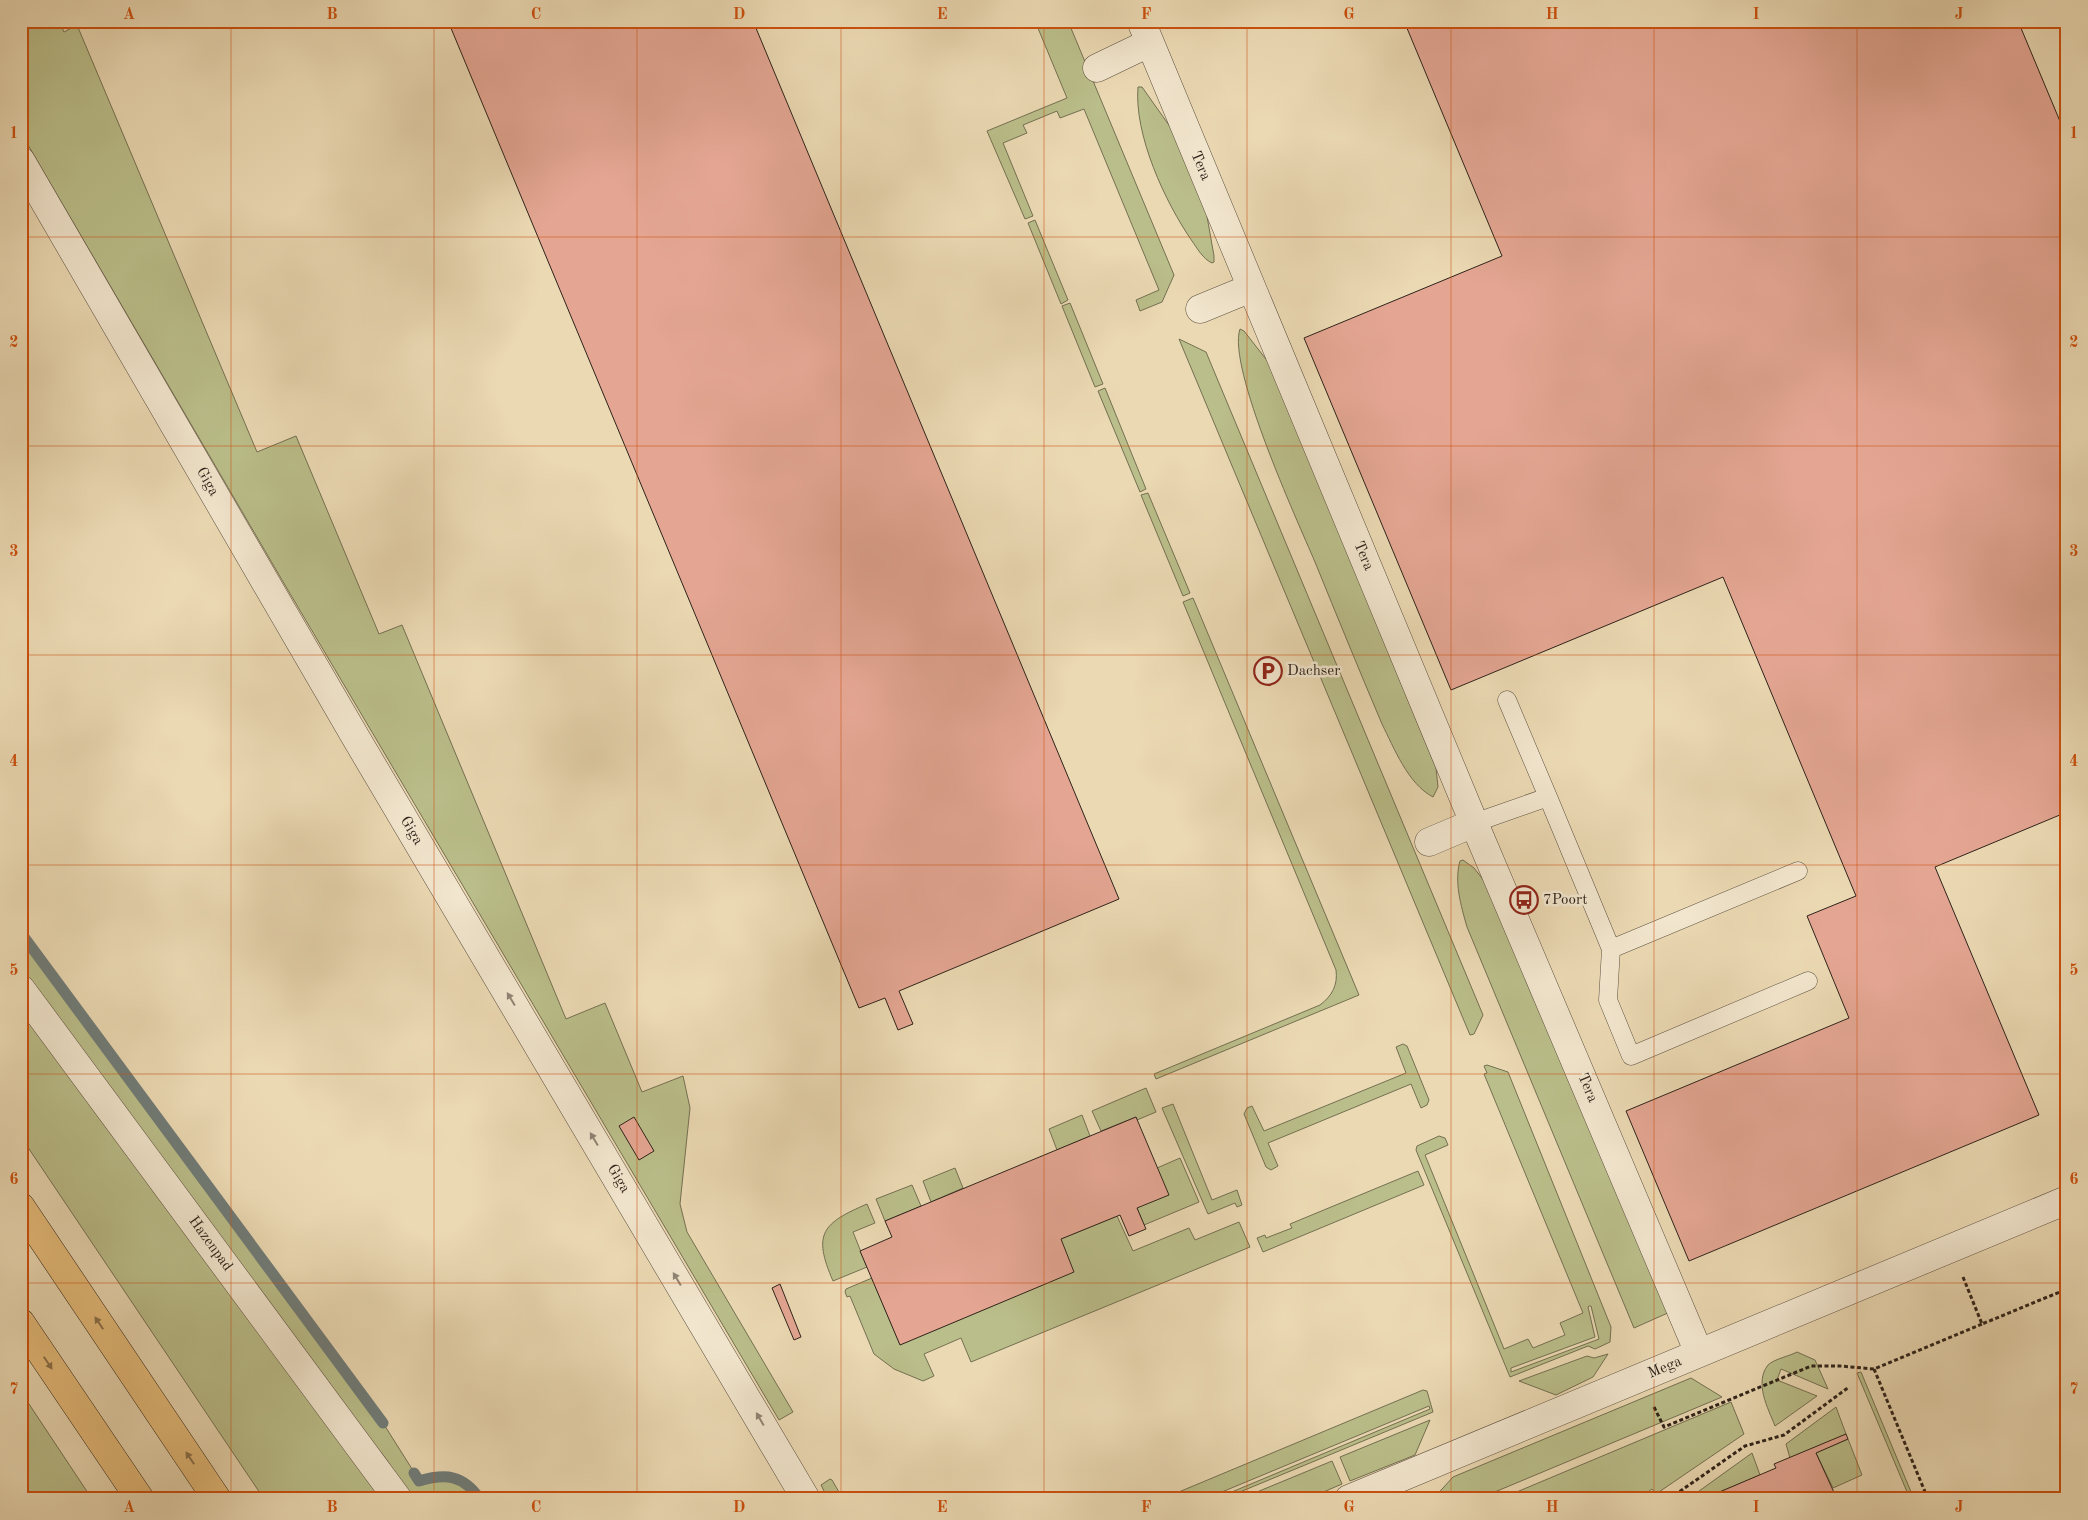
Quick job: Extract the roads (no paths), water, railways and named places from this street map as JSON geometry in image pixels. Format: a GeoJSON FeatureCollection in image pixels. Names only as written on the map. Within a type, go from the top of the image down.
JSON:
{"type":"FeatureCollection","features":[{"type":"Feature","properties":{"kind":"highway"},"geometry":{"type":"LineString","coordinates":[[21,1207],[217,1499]]}},
{"type":"Feature","properties":{"kind":"highway"},"geometry":{"type":"LineString","coordinates":[[21,1323],[140,1499]]}},
{"type":"Feature","properties":{"kind":"street","name":"Tera"},"geometry":{"type":"LineString","coordinates":[[1097,68],[1145,32],[1474,823],[1700,1353]]}},
{"type":"Feature","properties":{"kind":"street","name":"Giga"},"geometry":{"type":"LineString","coordinates":[[21,161],[351,730],[806,1499]]}},
{"type":"Feature","properties":{"kind":"street"},"geometry":{"type":"LineString","coordinates":[[1200,309],[1252,288]]}},
{"type":"Feature","properties":{"kind":"street"},"geometry":{"type":"LineString","coordinates":[[1429,842],[1474,823]]}},
{"type":"Feature","properties":{"kind":"street","name":"Hazenpad"},"geometry":{"type":"LineString","coordinates":[[21,989],[398,1499]]}},
{"type":"Feature","properties":{"kind":"street","name":"Mega"},"geometry":{"type":"LineString","coordinates":[[1349,1499],[1380,1493],[1639,1379],[2067,1200]]}},
{"type":"Feature","properties":{"kind":"lane"},"geometry":{"type":"LineString","coordinates":[[1507,700],[1610,950],[1608,1000],[1631,1056],[1808,981]]}},
{"type":"Feature","properties":{"kind":"lane"},"geometry":{"type":"LineString","coordinates":[[1474,823],[1548,797]]}},
{"type":"Feature","properties":{"kind":"lane"},"geometry":{"type":"LineString","coordinates":[[1610,950],[1798,871]]}},
{"type":"Feature","properties":{"kind":"waterway"},"geometry":{"type":"LineString","coordinates":[[21,933],[383,1423]]}},
{"type":"Feature","properties":{"kind":"waterway"},"geometry":{"type":"LineString","coordinates":[[414,1473],[419,1481],[438,1477],[453,1478],[467,1485],[480,1499]]}},
{"type":"Feature","properties":{"kind":"place","name":"Dachser"},"geometry":{"type":"Point","coordinates":[1268,671]}},
{"type":"Feature","properties":{"kind":"place","name":"7Poort"},"geometry":{"type":"Point","coordinates":[1524,900]}}]}
